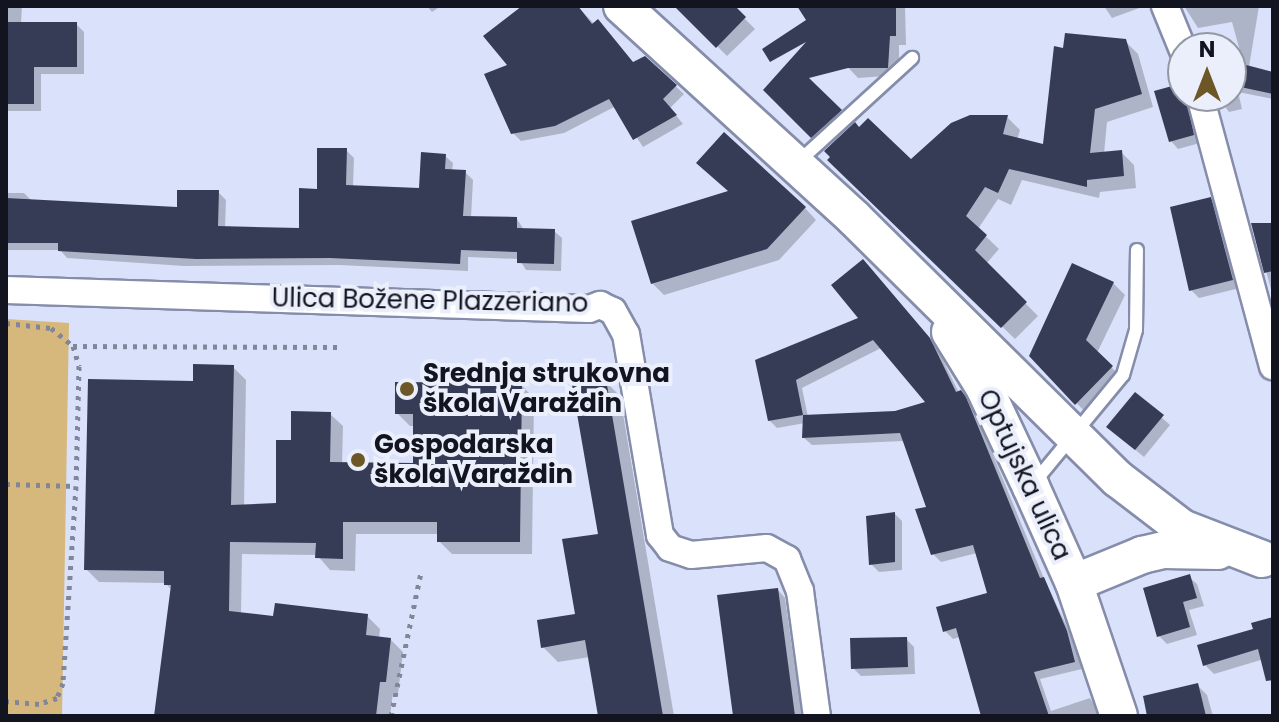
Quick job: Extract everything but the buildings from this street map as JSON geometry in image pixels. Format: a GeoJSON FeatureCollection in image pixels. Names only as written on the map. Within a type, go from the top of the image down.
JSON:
{"type":"FeatureCollection","features":[{"type":"Feature","properties":{"kind":"main road","name":"Optujska ulica"},"geometry":{"type":"LineString","coordinates":[[622,6],[891,254],[1118,479],[1182,528],[1267,560]]}},
{"type":"Feature","properties":{"kind":"main road","name":"Optujska ulica"},"geometry":{"type":"LineString","coordinates":[[891,254],[955,339],[984,387],[1074,583],[1119,716]]}},
{"type":"Feature","properties":{"kind":"main road"},"geometry":{"type":"LineString","coordinates":[[1074,583],[1142,555],[1164,550],[1209,550],[1267,560]]}},
{"type":"Feature","properties":{"kind":"street"},"geometry":{"type":"LineString","coordinates":[[1165,6],[1176,32]]}},
{"type":"Feature","properties":{"kind":"street"},"geometry":{"type":"LineString","coordinates":[[1204,112],[1273,366]]}},
{"type":"Feature","properties":{"kind":"street","name":"Ulica Božene Plazzeriano"},"geometry":{"type":"LineString","coordinates":[[6,290],[589,309],[600,305],[613,311],[626,334],[660,535],[670,548],[691,555],[767,548],[787,559],[800,591],[817,716]]}},
{"type":"Feature","properties":{"kind":"lane"},"geometry":{"type":"LineString","coordinates":[[795,165],[912,58]]}},
{"type":"Feature","properties":{"kind":"lane"},"geometry":{"type":"LineString","coordinates":[[1031,487],[1123,375],[1136,330],[1137,250]]}},
{"type":"Feature","properties":{"kind":"path"},"geometry":{"type":"LineString","coordinates":[[6,323],[51,328],[73,346],[79,366],[76,486],[63,683],[57,698],[39,704],[6,701]]}},
{"type":"Feature","properties":{"kind":"path"},"geometry":{"type":"LineString","coordinates":[[73,346],[342,347]]}},
{"type":"Feature","properties":{"kind":"path"},"geometry":{"type":"LineString","coordinates":[[6,484],[76,486]]}},
{"type":"Feature","properties":{"kind":"path"},"geometry":{"type":"LineString","coordinates":[[391,716],[421,572]]}},
{"type":"Feature","properties":{"kind":"shaded area"},"geometry":{"type":"Polygon","coordinates":[[[6,319],[69,323],[62,716],[6,716],[6,319]]]}},
{"type":"Feature","properties":{"kind":"place","name":"Srednja strukovna škola Varaždin"},"geometry":{"type":"Point","coordinates":[407,389]}},
{"type":"Feature","properties":{"kind":"place","name":"Gospodarska škola Varaždin"},"geometry":{"type":"Point","coordinates":[358,460]}}]}
